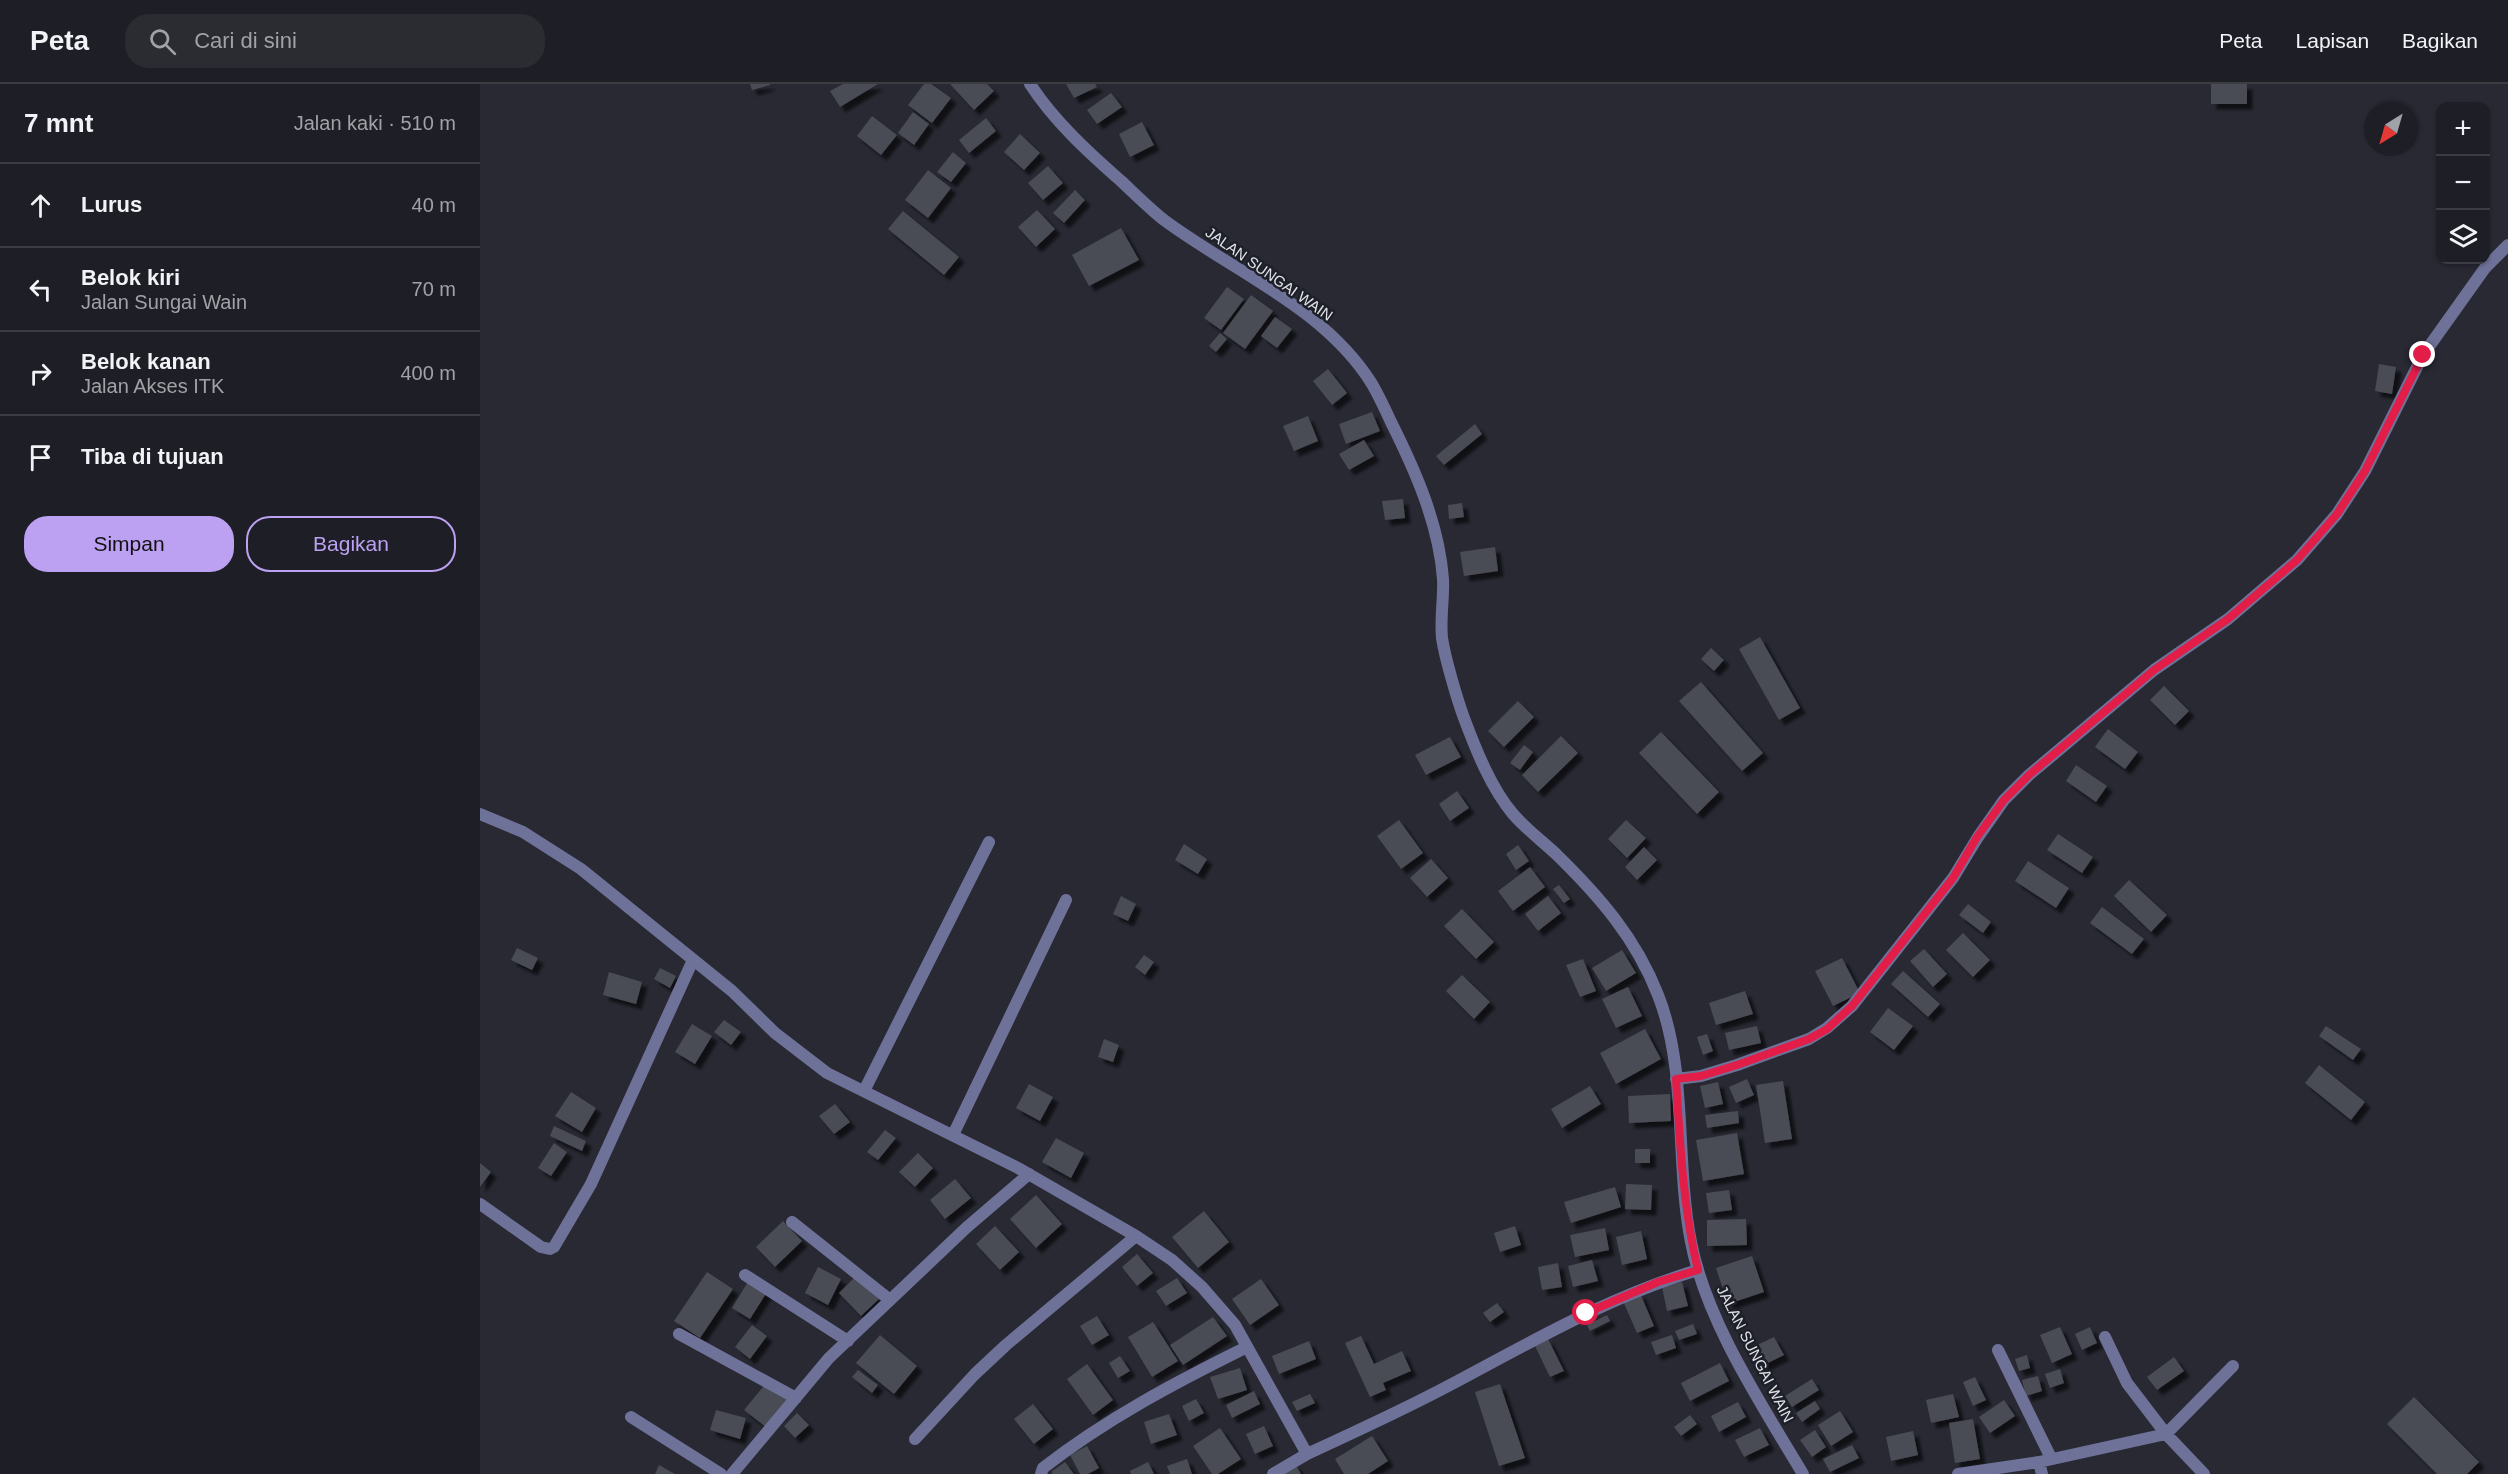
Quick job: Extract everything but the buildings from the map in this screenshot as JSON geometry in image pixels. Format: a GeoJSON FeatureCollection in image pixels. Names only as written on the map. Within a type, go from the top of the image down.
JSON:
{"type":"FeatureCollection","features":[{"type":"Feature","properties":{"kind":"street","name":"JALAN SUNGAI WAIN"},"geometry":{"type":"LineString","coordinates":[[1030,84],[1053,116],[1162,218],[1296,307],[1342,345],[1372,384],[1404,449],[1432,520],[1443,577],[1442,637],[1463,715],[1489,775],[1512,813],[1609,909],[1635,947],[1658,994],[1669,1028],[1676,1079],[1680,1158],[1690,1240],[1698,1270],[1709,1302],[1754,1391],[1803,1474]]}},
{"type":"Feature","properties":{"kind":"street"},"geometry":{"type":"LineString","coordinates":[[1676,1079],[1701,1076],[1737,1065],[1809,1039],[1827,1029],[1852,1006],[1953,878],[1977,837],[2004,800],[2029,775],[2154,670],[2228,619],[2297,560],[2337,514],[2365,471],[2423,355],[2485,268],[2508,245]]}},
{"type":"Feature","properties":{"kind":"street"},"geometry":{"type":"LineString","coordinates":[[480,814],[523,832],[555,850],[581,869],[732,991],[775,1033],[827,1073],[1029,1174],[1136,1236],[1172,1260],[1202,1287],[1235,1325],[1307,1454]]}},
{"type":"Feature","properties":{"kind":"street"},"geometry":{"type":"LineString","coordinates":[[864,1091],[989,842]]}},
{"type":"Feature","properties":{"kind":"street"},"geometry":{"type":"LineString","coordinates":[[953,1135],[1066,900]]}},
{"type":"Feature","properties":{"kind":"street"},"geometry":{"type":"LineString","coordinates":[[480,1204],[541,1247],[550,1250],[554,1247],[591,1184],[693,960]]}},
{"type":"Feature","properties":{"kind":"street"},"geometry":{"type":"LineString","coordinates":[[732,1474],[829,1358],[966,1227],[1029,1174]]}},
{"type":"Feature","properties":{"kind":"street"},"geometry":{"type":"LineString","coordinates":[[792,1222],[890,1300]]}},
{"type":"Feature","properties":{"kind":"street"},"geometry":{"type":"LineString","coordinates":[[915,1440],[975,1374],[1006,1345],[1136,1236]]}},
{"type":"Feature","properties":{"kind":"street"},"geometry":{"type":"LineString","coordinates":[[1273,1474],[1307,1454],[1414,1404],[1586,1313],[1658,1282],[1698,1270]]}},
{"type":"Feature","properties":{"kind":"street"},"geometry":{"type":"LineString","coordinates":[[745,1275],[848,1341]]}},
{"type":"Feature","properties":{"kind":"street"},"geometry":{"type":"LineString","coordinates":[[679,1334],[796,1398]]}},
{"type":"Feature","properties":{"kind":"street"},"geometry":{"type":"LineString","coordinates":[[2104,1337],[2127,1383],[2166,1434],[2204,1474]]}},
{"type":"Feature","properties":{"kind":"street"},"geometry":{"type":"LineString","coordinates":[[1041,1474],[1043,1468],[1080,1438],[1175,1383],[1247,1347]]}},
{"type":"Feature","properties":{"kind":"street"},"geometry":{"type":"LineString","coordinates":[[1998,1350],[2044,1465]]}},
{"type":"Feature","properties":{"kind":"street"},"geometry":{"type":"LineString","coordinates":[[1958,1474],[2044,1465],[2166,1434],[2233,1366]]}},
{"type":"Feature","properties":{"kind":"street"},"geometry":{"type":"LineString","coordinates":[[631,1417],[721,1474]]}},
{"type":"Feature","properties":{"kind":"route"},"geometry":{"type":"LineString","coordinates":[[1586,1313],[1658,1282],[1698,1270],[1690,1240],[1680,1158],[1676,1079],[1701,1076],[1809,1039],[1827,1029],[1852,1006],[1953,878],[1977,837],[2004,800],[2029,775],[2154,670],[2228,619],[2297,560],[2337,514],[2365,471],[2423,355]]}}]}
